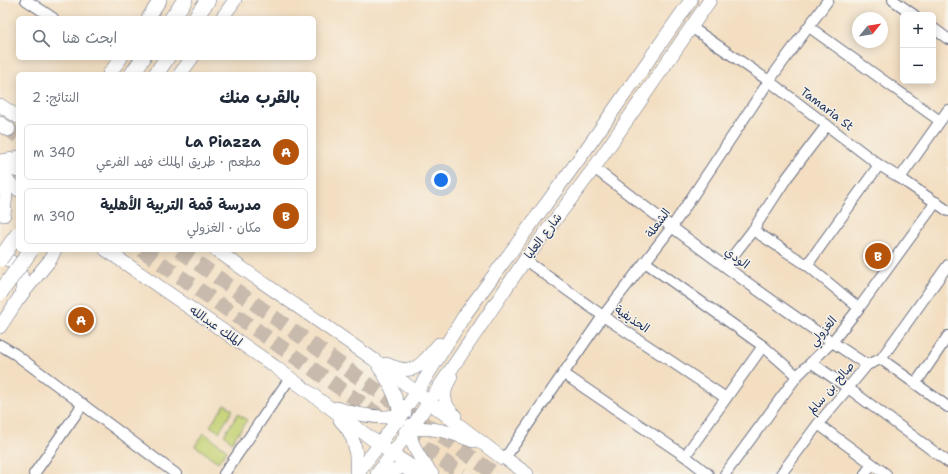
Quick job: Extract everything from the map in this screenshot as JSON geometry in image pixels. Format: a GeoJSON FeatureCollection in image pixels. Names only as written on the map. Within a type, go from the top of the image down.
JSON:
{"type":"FeatureCollection","features":[{"type":"Feature","properties":{"kind":"highway"},"geometry":{"type":"LineString","coordinates":[[173,16],[185,0]]}},
{"type":"Feature","properties":{"kind":"highway"},"geometry":{"type":"LineString","coordinates":[[196,16],[208,0]]}},
{"type":"Feature","properties":{"kind":"highway"},"geometry":{"type":"LineString","coordinates":[[133,72],[142,60]]}},
{"type":"Feature","properties":{"kind":"highway"},"geometry":{"type":"LineString","coordinates":[[157,72],[166,60]]}},
{"type":"Feature","properties":{"kind":"highway"},"geometry":{"type":"LineString","coordinates":[[0,258],[16,237]]}},
{"type":"Feature","properties":{"kind":"highway"},"geometry":{"type":"LineString","coordinates":[[0,294],[30,252]]}},
{"type":"Feature","properties":{"kind":"main road"},"geometry":{"type":"LineString","coordinates":[[149,16],[160,0]]}},
{"type":"Feature","properties":{"kind":"main road"},"geometry":{"type":"LineString","coordinates":[[223,16],[235,0]]}},
{"type":"Feature","properties":{"kind":"main road","name":"شارع العليا"},"geometry":{"type":"LineString","coordinates":[[359,474],[362,467],[417,392],[464,316],[587,148],[691,0]]}},
{"type":"Feature","properties":{"kind":"main road","name":"شارع العليا"},"geometry":{"type":"LineString","coordinates":[[377,474],[410,430],[525,260],[594,168],[710,0]]}},
{"type":"Feature","properties":{"kind":"main road"},"geometry":{"type":"LineString","coordinates":[[182,72],[190,60]]}},
{"type":"Feature","properties":{"kind":"main road"},"geometry":{"type":"LineString","coordinates":[[111,72],[118,63]]}},
{"type":"Feature","properties":{"kind":"main road"},"geometry":{"type":"LineString","coordinates":[[0,105],[12,121]]}},
{"type":"Feature","properties":{"kind":"main road"},"geometry":{"type":"LineString","coordinates":[[0,161],[16,158]]}},
{"type":"Feature","properties":{"kind":"main road"},"geometry":{"type":"LineString","coordinates":[[0,167],[16,171]]}},
{"type":"Feature","properties":{"kind":"main road"},"geometry":{"type":"LineString","coordinates":[[0,174],[16,188]]}},
{"type":"Feature","properties":{"kind":"main road"},"geometry":{"type":"LineString","coordinates":[[0,178],[6,194],[2,218]]}},
{"type":"Feature","properties":{"kind":"main road"},"geometry":{"type":"LineString","coordinates":[[2,218],[16,202]]}},
{"type":"Feature","properties":{"kind":"main road","name":"الملك عبدالله"},"geometry":{"type":"LineString","coordinates":[[108,252],[290,378],[324,405]]}},
{"type":"Feature","properties":{"kind":"main road"},"geometry":{"type":"LineString","coordinates":[[219,252],[373,359],[487,447],[527,474]]}},
{"type":"Feature","properties":{"kind":"main road"},"geometry":{"type":"LineString","coordinates":[[0,327],[19,298],[53,255]]}},
{"type":"Feature","properties":{"kind":"main road"},"geometry":{"type":"LineString","coordinates":[[0,258],[10,260],[20,272],[23,280],[23,289],[19,298]]}},
{"type":"Feature","properties":{"kind":"main road"},"geometry":{"type":"LineString","coordinates":[[373,359],[397,369],[407,370],[415,368],[424,361],[464,316]]}},
{"type":"Feature","properties":{"kind":"main road"},"geometry":{"type":"LineString","coordinates":[[477,331],[446,385],[445,404],[452,413],[487,447]]}},
{"type":"Feature","properties":{"kind":"main road"},"geometry":{"type":"LineString","coordinates":[[373,359],[385,375],[396,400],[400,415],[399,426],[392,454]]}},
{"type":"Feature","properties":{"kind":"main road"},"geometry":{"type":"LineString","coordinates":[[417,392],[410,430],[417,454],[432,474]]}},
{"type":"Feature","properties":{"kind":"main road"},"geometry":{"type":"LineString","coordinates":[[324,405],[356,414],[372,416],[400,415],[429,401]]}},
{"type":"Feature","properties":{"kind":"main road"},"geometry":{"type":"LineString","coordinates":[[324,405],[392,454],[424,474]]}},
{"type":"Feature","properties":{"kind":"main road"},"geometry":{"type":"LineString","coordinates":[[324,405],[343,423],[350,435],[356,448],[356,474]]}},
{"type":"Feature","properties":{"kind":"main road"},"geometry":{"type":"LineString","coordinates":[[380,444],[410,430],[425,429],[461,436],[487,447]]}},
{"type":"Feature","properties":{"kind":"main road"},"geometry":{"type":"LineString","coordinates":[[386,474],[403,467],[416,474]]}},
{"type":"Feature","properties":{"kind":"street"},"geometry":{"type":"LineString","coordinates":[[26,0],[37,3],[51,16]]}},
{"type":"Feature","properties":{"kind":"street","name":"الشعلة"},"geometry":{"type":"LineString","coordinates":[[505,458],[603,316],[672,227],[769,81],[828,0]]}},
{"type":"Feature","properties":{"kind":"street"},"geometry":{"type":"LineString","coordinates":[[893,0],[910,12]]}},
{"type":"Feature","properties":{"kind":"street","name":"Tamaria St"},"geometry":{"type":"LineString","coordinates":[[691,27],[769,81],[879,165],[948,211]]}},
{"type":"Feature","properties":{"kind":"street"},"geometry":{"type":"LineString","coordinates":[[809,27],[940,121]]}},
{"type":"Feature","properties":{"kind":"street"},"geometry":{"type":"LineString","coordinates":[[936,30],[948,39]]}},
{"type":"Feature","properties":{"kind":"street"},"geometry":{"type":"LineString","coordinates":[[900,178],[948,110]]}},
{"type":"Feature","properties":{"kind":"street"},"geometry":{"type":"LineString","coordinates":[[725,266],[753,230],[786,179],[827,125]]}},
{"type":"Feature","properties":{"kind":"street"},"geometry":{"type":"LineString","coordinates":[[807,265],[879,165]]}},
{"type":"Feature","properties":{"kind":"street","name":"الودي"},"geometry":{"type":"LineString","coordinates":[[594,168],[725,266],[867,365]]}},
{"type":"Feature","properties":{"kind":"street","name":"الغزولي"},"geometry":{"type":"LineString","coordinates":[[725,474],[797,376],[832,342],[859,308],[936,202]]}},
{"type":"Feature","properties":{"kind":"street"},"geometry":{"type":"LineString","coordinates":[[753,230],[807,265],[859,308]]}},
{"type":"Feature","properties":{"kind":"street","name":"الحذيفية"},"geometry":{"type":"LineString","coordinates":[[525,260],[603,316],[726,398]]}},
{"type":"Feature","properties":{"kind":"street"},"geometry":{"type":"LineString","coordinates":[[645,262],[763,346],[797,376]]}},
{"type":"Feature","properties":{"kind":"street"},"geometry":{"type":"LineString","coordinates":[[948,265],[881,359],[948,407]]}},
{"type":"Feature","properties":{"kind":"street"},"geometry":{"type":"LineString","coordinates":[[916,383],[948,336]]}},
{"type":"Feature","properties":{"kind":"street"},"geometry":{"type":"LineString","coordinates":[[0,345],[15,354],[176,474]]}},
{"type":"Feature","properties":{"kind":"street"},"geometry":{"type":"LineString","coordinates":[[685,456],[763,346]]}},
{"type":"Feature","properties":{"kind":"street","name":"صالح بن سالم"},"geometry":{"type":"LineString","coordinates":[[781,474],[818,424],[867,365],[881,359]]}},
{"type":"Feature","properties":{"kind":"street"},"geometry":{"type":"LineString","coordinates":[[812,363],[948,462]]}},
{"type":"Feature","properties":{"kind":"street"},"geometry":{"type":"LineString","coordinates":[[564,374],[685,456],[708,474]]}},
{"type":"Feature","properties":{"kind":"street"},"geometry":{"type":"LineString","coordinates":[[224,474],[290,378]]}},
{"type":"Feature","properties":{"kind":"street"},"geometry":{"type":"LineString","coordinates":[[34,474],[83,404]]}},
{"type":"Feature","properties":{"kind":"street"},"geometry":{"type":"LineString","coordinates":[[818,424],[886,474]]}},
{"type":"Feature","properties":{"kind":"street"},"geometry":{"type":"LineString","coordinates":[[866,474],[872,464]]}},
{"type":"Feature","properties":{"kind":"green space"},"geometry":{"type":"Polygon","coordinates":[[[225,404],[233,410],[219,432],[210,426],[225,404]]]}},
{"type":"Feature","properties":{"kind":"green space"},"geometry":{"type":"Polygon","coordinates":[[[238,414],[247,420],[232,442],[224,435],[238,414]]]}},
{"type":"Feature","properties":{"kind":"green space"},"geometry":{"type":"Polygon","coordinates":[[[204,433],[227,450],[218,462],[195,446],[204,433]]]}},
{"type":"Feature","properties":{"kind":"tunnel"},"geometry":{"type":"LineString","coordinates":[[8,129],[16,135]]}},
{"type":"Feature","properties":{"kind":"tunnel"},"geometry":{"type":"LineString","coordinates":[[145,252],[387,421]]}},
{"type":"Feature","properties":{"kind":"tunnel"},"geometry":{"type":"LineString","coordinates":[[182,252],[495,474]]}},
{"type":"Feature","properties":{"kind":"tunnel"},"geometry":{"type":"LineString","coordinates":[[405,434],[462,474]]}},
{"type":"Feature","properties":{"kind":"place","name":"مدرسة قمة التربية الأهلية"},"geometry":{"type":"Point","coordinates":[878,256]}},
{"type":"Feature","properties":{"kind":"place","name":"La Piazza"},"geometry":{"type":"Point","coordinates":[81,320]}}]}
